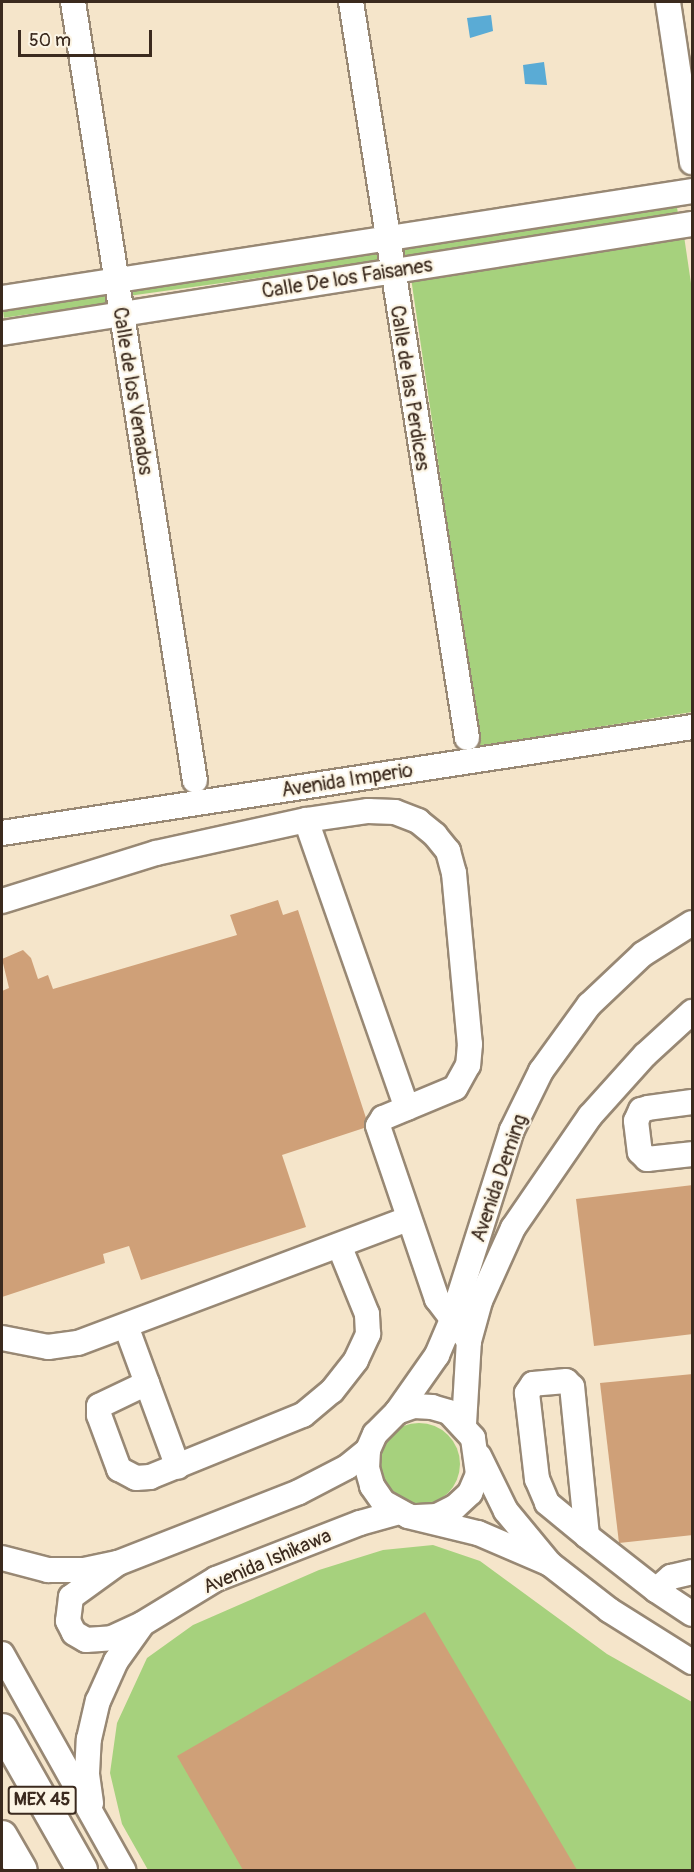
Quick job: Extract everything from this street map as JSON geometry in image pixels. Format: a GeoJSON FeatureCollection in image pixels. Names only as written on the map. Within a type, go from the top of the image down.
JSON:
{"type":"FeatureCollection","features":[{"type":"Feature","properties":{"kind":"main road","name":"MEX 45"},"geometry":{"type":"LineString","coordinates":[[2,1729],[82,1870]]}},
{"type":"Feature","properties":{"kind":"main road","name":"MEX 45"},"geometry":{"type":"LineString","coordinates":[[2,1836],[21,1870]]}},
{"type":"Feature","properties":{"kind":"street","name":"Calle de los Venados"},"geometry":{"type":"LineString","coordinates":[[73,2],[195,781]]}},
{"type":"Feature","properties":{"kind":"street","name":"Calle de las Perdices"},"geometry":{"type":"LineString","coordinates":[[351,2],[391,270],[467,738]]}},
{"type":"Feature","properties":{"kind":"street"},"geometry":{"type":"LineString","coordinates":[[668,2],[693,162]]}},
{"type":"Feature","properties":{"kind":"street","name":"Calle De los Faisanes"},"geometry":{"type":"LineString","coordinates":[[2,298],[693,191]]}},
{"type":"Feature","properties":{"kind":"street","name":"Calle De los Faisanes"},"geometry":{"type":"LineString","coordinates":[[2,333],[693,224]]}},
{"type":"Feature","properties":{"kind":"street","name":"Avenida Imperio"},"geometry":{"type":"LineString","coordinates":[[2,833],[693,727]]}},
{"type":"Feature","properties":{"kind":"street"},"geometry":{"type":"LineString","coordinates":[[2,901],[156,852],[306,820],[368,811],[395,812],[418,821],[448,851],[455,884],[470,1044],[468,1065],[455,1088],[383,1118],[378,1126],[437,1299],[451,1322],[469,1341]]}},
{"type":"Feature","properties":{"kind":"street"},"geometry":{"type":"LineString","coordinates":[[306,820],[407,1108]]}},
{"type":"Feature","properties":{"kind":"street","name":"Avenida Deming"},"geometry":{"type":"LineString","coordinates":[[397,1412],[437,1355],[451,1322],[512,1130],[541,1071],[589,1005],[643,954],[693,923]]}},
{"type":"Feature","properties":{"kind":"street","name":"Avenida Deming"},"geometry":{"type":"LineString","coordinates":[[464,1424],[469,1341],[495,1264],[537,1191],[590,1116],[645,1055],[693,1012]]}},
{"type":"Feature","properties":{"kind":"street"},"geometry":{"type":"LineString","coordinates":[[693,1102],[641,1110],[636,1121],[640,1152],[647,1159],[693,1154]]}},
{"type":"Feature","properties":{"kind":"street"},"geometry":{"type":"LineString","coordinates":[[2,1338],[48,1347],[78,1343],[408,1219]]}},
{"type":"Feature","properties":{"kind":"street"},"geometry":{"type":"LineString","coordinates":[[147,1383],[105,1400],[99,1415],[119,1469],[126,1475],[150,1477],[303,1415],[332,1390],[356,1360],[370,1325],[339,1245]]}},
{"type":"Feature","properties":{"kind":"street"},"geometry":{"type":"LineString","coordinates":[[126,1326],[178,1467]]}},
{"type":"Feature","properties":{"kind":"street"},"geometry":{"type":"LineString","coordinates":[[587,1536],[572,1387],[566,1381],[533,1384],[527,1393],[540,1492],[547,1503],[587,1536],[656,1590],[693,1614]]}},
{"type":"Feature","properties":{"kind":"street"},"geometry":{"type":"LineString","coordinates":[[2,1558],[48,1569],[84,1570],[118,1563],[299,1492],[347,1467],[368,1450],[375,1434],[397,1412],[414,1406],[432,1407],[449,1412],[464,1424],[506,1511],[550,1564],[609,1610],[693,1662]]}},
{"type":"Feature","properties":{"kind":"street"},"geometry":{"type":"LineString","coordinates":[[368,1450],[372,1486],[383,1502],[408,1515],[478,1533],[550,1564]]}},
{"type":"Feature","properties":{"kind":"street","name":"Avenida Ishikawa"},"geometry":{"type":"LineString","coordinates":[[142,1624],[216,1579],[360,1523],[446,1511],[470,1493],[477,1474],[478,1454]]}},
{"type":"Feature","properties":{"kind":"street"},"geometry":{"type":"LineString","coordinates":[[118,1563],[71,1597],[68,1621],[74,1633],[98,1641],[142,1624]]}},
{"type":"Feature","properties":{"kind":"street"},"geometry":{"type":"LineString","coordinates":[[656,1590],[671,1577],[693,1572]]}},
{"type":"Feature","properties":{"kind":"street"},"geometry":{"type":"LineString","coordinates":[[93,1816],[87,1773],[98,1701],[116,1661],[142,1624]]}},
{"type":"Feature","properties":{"kind":"street"},"geometry":{"type":"LineString","coordinates":[[2,1654],[123,1870]]}},
{"type":"Feature","properties":{"kind":"green space"},"geometry":{"type":"Polygon","coordinates":[[[676,201],[679,219],[401,263],[398,245],[676,201]]]}},
{"type":"Feature","properties":{"kind":"green space"},"geometry":{"type":"Polygon","coordinates":[[[684,236],[692,290],[692,712],[480,746],[411,278],[684,236]]]}},
{"type":"Feature","properties":{"kind":"green space"},"geometry":{"type":"Polygon","coordinates":[[[377,247],[379,261],[126,296],[124,282],[377,247]]]}},
{"type":"Feature","properties":{"kind":"green space"},"geometry":{"type":"Polygon","coordinates":[[[108,289],[110,303],[4,318],[2,304],[108,289]]]}},
{"type":"Feature","properties":{"kind":"green space"},"geometry":{"type":"Polygon","coordinates":[[[411,1423],[427,1423],[442,1430],[453,1441],[460,1456],[457,1480],[448,1493],[427,1505],[411,1505],[396,1498],[385,1487],[378,1472],[378,1456],[385,1441],[396,1430],[411,1423]]]}},
{"type":"Feature","properties":{"kind":"green space"},"geometry":{"type":"Polygon","coordinates":[[[433,1545],[480,1561],[607,1654],[692,1702],[692,1870],[148,1870],[122,1824],[110,1773],[117,1723],[147,1658],[193,1625],[319,1570],[383,1550],[433,1545]]]}},
{"type":"Feature","properties":{"kind":"water"},"geometry":{"type":"Polygon","coordinates":[[[491,15],[493,31],[470,38],[467,18],[491,15]]]}},
{"type":"Feature","properties":{"kind":"water"},"geometry":{"type":"Polygon","coordinates":[[[544,62],[547,85],[525,84],[523,65],[544,62]]]}},
{"type":"Feature","properties":{"kind":"building"},"geometry":{"type":"Polygon","coordinates":[[[278,900],[283,915],[298,910],[366,1118],[364,1128],[282,1155],[306,1227],[141,1280],[129,1246],[103,1254],[105,1263],[2,1297],[2,991],[9,988],[2,959],[23,950],[31,958],[38,979],[48,975],[53,989],[237,935],[230,915],[278,900]]]}},
{"type":"Feature","properties":{"kind":"building"},"geometry":{"type":"Polygon","coordinates":[[[693,1185],[693,1334],[594,1346],[576,1199],[693,1185]]]}},
{"type":"Feature","properties":{"kind":"building"},"geometry":{"type":"Polygon","coordinates":[[[693,1374],[693,1535],[619,1543],[600,1383],[693,1374]]]}},
{"type":"Feature","properties":{"kind":"building"},"geometry":{"type":"Polygon","coordinates":[[[425,1612],[577,1870],[243,1870],[177,1756],[425,1612]]]}}]}
